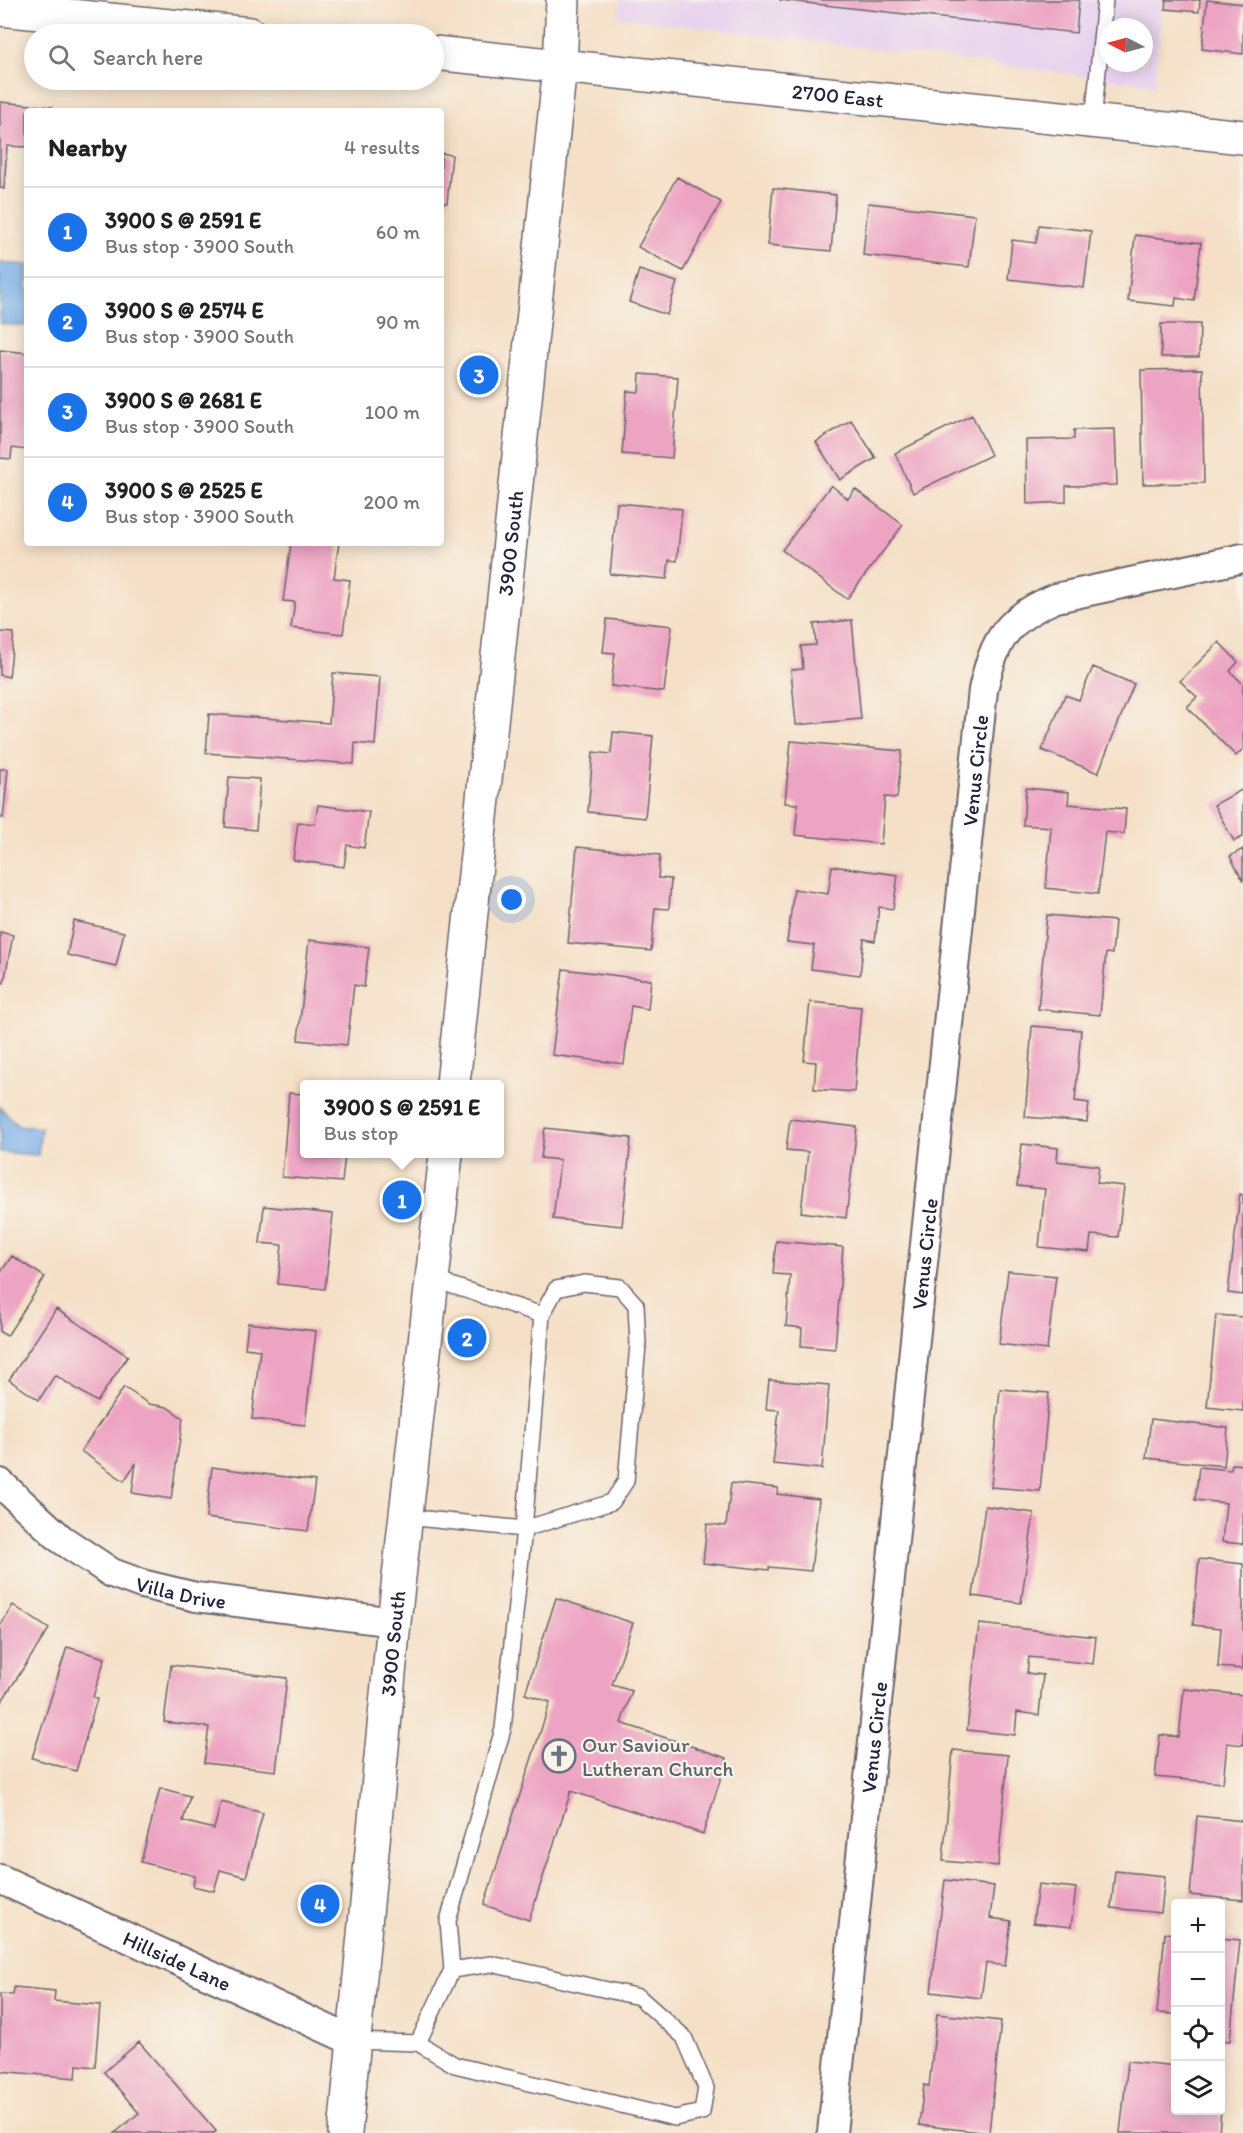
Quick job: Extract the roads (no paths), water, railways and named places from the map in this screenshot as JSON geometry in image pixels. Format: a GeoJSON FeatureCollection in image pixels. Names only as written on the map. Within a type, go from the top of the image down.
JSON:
{"type":"FeatureCollection","features":[{"type":"Feature","properties":{"kind":"main road","name":"3900 South"},"geometry":{"type":"LineString","coordinates":[[453,1080],[561,66],[562,0]]}},
{"type":"Feature","properties":{"kind":"main road"},"geometry":{"type":"LineString","coordinates":[[0,9],[150,24]]}},
{"type":"Feature","properties":{"kind":"main road","name":"2700 East"},"geometry":{"type":"LineString","coordinates":[[444,54],[1243,137]]}},
{"type":"Feature","properties":{"kind":"main road","name":"3900 South"},"geometry":{"type":"LineString","coordinates":[[345,2133],[394,1622],[446,1158]]}},
{"type":"Feature","properties":{"kind":"street","name":"Venus Circle"},"geometry":{"type":"LineString","coordinates":[[832,2133],[983,690],[988,666],[1006,628],[1037,606],[1056,598],[1243,558]]}},
{"type":"Feature","properties":{"kind":"street","name":"Villa Drive"},"geometry":{"type":"LineString","coordinates":[[0,1483],[60,1539],[112,1573],[142,1584],[196,1597],[394,1622]]}},
{"type":"Feature","properties":{"kind":"street","name":"Hillside Lane"},"geometry":{"type":"LineString","coordinates":[[0,1879],[354,2041]]}},
{"type":"Feature","properties":{"kind":"lane"},"geometry":{"type":"LineString","coordinates":[[1093,121],[1105,0]]}},
{"type":"Feature","properties":{"kind":"lane"},"geometry":{"type":"LineString","coordinates":[[432,1279],[542,1314]]}},
{"type":"Feature","properties":{"kind":"lane"},"geometry":{"type":"LineString","coordinates":[[406,1517],[524,1529],[612,1502],[626,1481],[638,1345],[636,1305],[620,1287],[584,1283],[556,1289],[542,1314],[524,1529],[503,1729],[448,1921],[452,1970],[418,2043]]}},
{"type":"Feature","properties":{"kind":"lane"},"geometry":{"type":"LineString","coordinates":[[354,2041],[418,2043],[455,2065],[675,2118],[702,2112],[706,2088],[684,2037],[639,1997],[491,1964],[452,1970]]}},
{"type":"Feature","properties":{"kind":"water"},"geometry":{"type":"Polygon","coordinates":[[[0,263],[24,265],[24,326],[0,324],[0,263]]]}},
{"type":"Feature","properties":{"kind":"water"},"geometry":{"type":"Polygon","coordinates":[[[0,1107],[18,1126],[41,1128],[38,1155],[0,1152],[0,1107]]]}},
{"type":"Feature","properties":{"kind":"place","name":"3900 S @ 2681 E"},"geometry":{"type":"Point","coordinates":[479,375]}},
{"type":"Feature","properties":{"kind":"place","name":"3900 S @ 2591 E"},"geometry":{"type":"Point","coordinates":[402,1200]}},
{"type":"Feature","properties":{"kind":"place","name":"3900 S @ 2574 E"},"geometry":{"type":"Point","coordinates":[467,1338]}},
{"type":"Feature","properties":{"kind":"place","name":"Our Saviour Lutheran Church"},"geometry":{"type":"Point","coordinates":[559,1756]}},
{"type":"Feature","properties":{"kind":"place","name":"3900 S @ 2525 E"},"geometry":{"type":"Point","coordinates":[320,1904]}}]}
